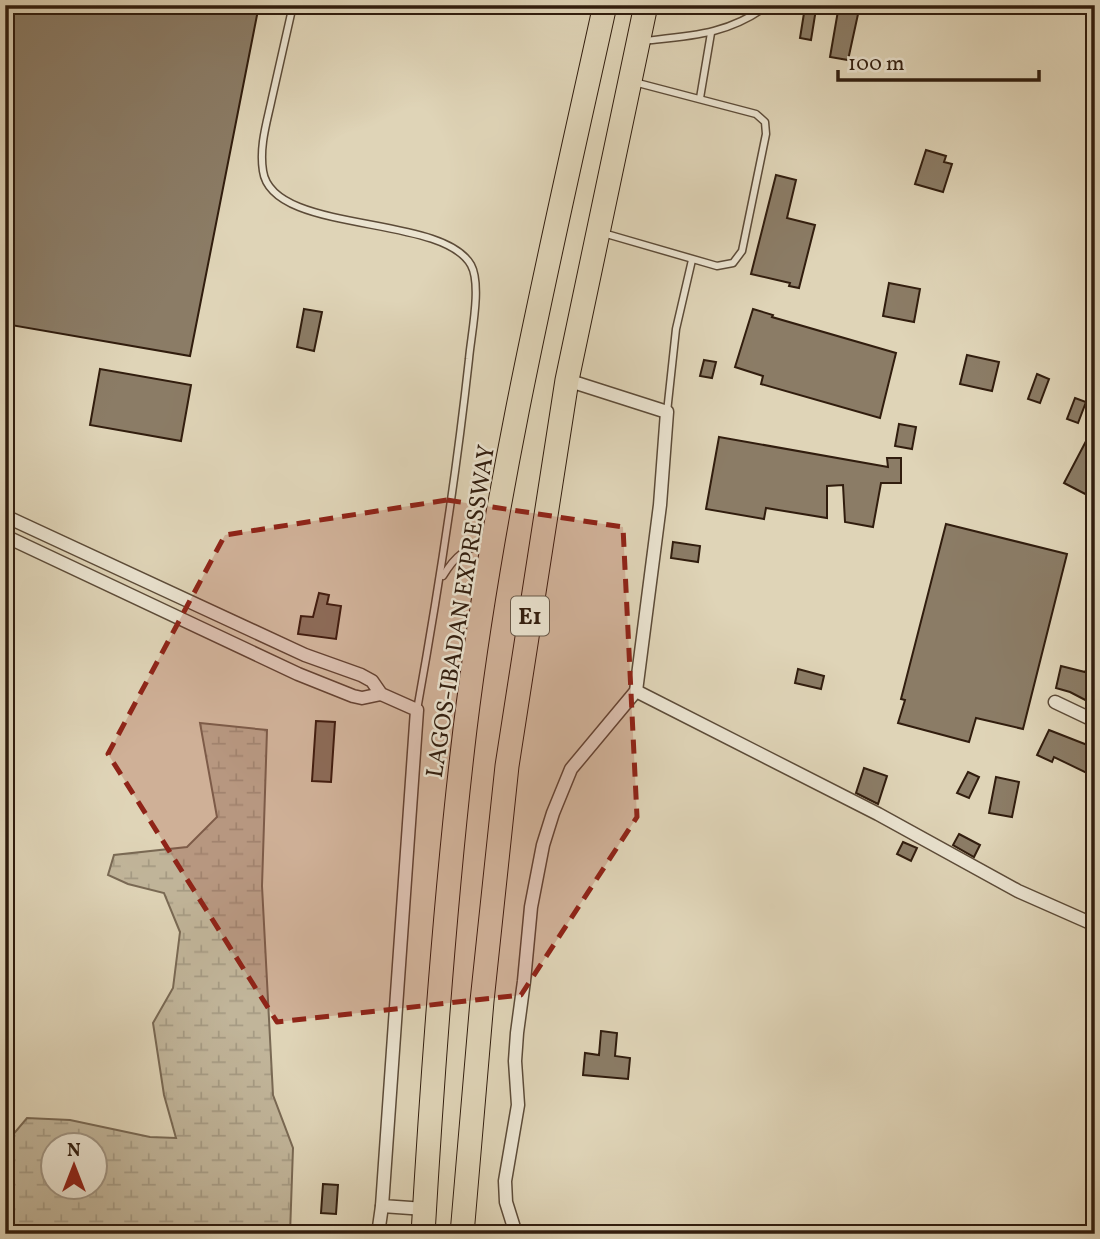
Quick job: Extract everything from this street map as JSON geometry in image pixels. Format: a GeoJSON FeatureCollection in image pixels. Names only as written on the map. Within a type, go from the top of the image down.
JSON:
{"type":"FeatureCollection","features":[{"type":"Feature","properties":{"kind":"highway","name":"LAGOS-IBADAN EXPRESSWAY"},"geometry":{"type":"LineString","coordinates":[[423,1234],[437,998],[466,727],[494,542],[544,284],[606,5]]}},
{"type":"Feature","properties":{"kind":"highway","name":"E1"},"geometry":{"type":"LineString","coordinates":[[462,1234],[482,1001],[507,766],[567,380],[646,5]]}},
{"type":"Feature","properties":{"kind":"street"},"geometry":{"type":"LineString","coordinates":[[516,1234],[506,1202],[505,1181],[518,1105],[515,1061],[531,908],[543,845],[571,769],[636,691],[660,505],[667,412],[567,380]]}},
{"type":"Feature","properties":{"kind":"street"},"geometry":{"type":"LineString","coordinates":[[5,516],[305,655],[362,675],[372,681],[380,695]]}},
{"type":"Feature","properties":{"kind":"street"},"geometry":{"type":"LineString","coordinates":[[5,536],[298,674],[353,696],[362,698],[380,695],[417,710],[382,1206],[377,1234]]}},
{"type":"Feature","properties":{"kind":"street"},"geometry":{"type":"LineString","coordinates":[[636,691],[877,814],[1018,891],[1095,925]]}},
{"type":"Feature","properties":{"kind":"street"},"geometry":{"type":"LineString","coordinates":[[1055,702],[1095,721]]}},
{"type":"Feature","properties":{"kind":"street"},"geometry":{"type":"LineString","coordinates":[[382,1206],[425,1209]]}},
{"type":"Feature","properties":{"kind":"lane"},"geometry":{"type":"LineString","coordinates":[[293,5],[262,146],[263,173],[268,187],[280,198],[332,218],[410,232],[447,245],[471,264],[475,279],[467,373],[441,578],[417,710]]}},
{"type":"Feature","properties":{"kind":"lane"},"geometry":{"type":"LineString","coordinates":[[637,42],[711,33],[749,19],[768,5]]}},
{"type":"Feature","properties":{"kind":"lane"},"geometry":{"type":"LineString","coordinates":[[700,98],[711,33]]}},
{"type":"Feature","properties":{"kind":"lane"},"geometry":{"type":"LineString","coordinates":[[598,232],[717,266],[733,263],[742,251],[766,134],[765,122],[756,114],[629,81]]}},
{"type":"Feature","properties":{"kind":"lane"},"geometry":{"type":"LineString","coordinates":[[667,412],[676,330],[692,260]]}},
{"type":"Feature","properties":{"kind":"lane"},"geometry":{"type":"LineString","coordinates":[[441,578],[457,555],[494,542]]}},
{"type":"Feature","properties":{"kind":"highlighted area"},"geometry":{"type":"Polygon","coordinates":[[[447,500],[623,527],[637,817],[521,995],[277,1022],[108,754],[225,535],[447,500]]]}},
{"type":"Feature","properties":{"kind":"green space"},"geometry":{"type":"Polygon","coordinates":[[[200,723],[267,730],[262,886],[273,1095],[293,1148],[290,1234],[5,1234],[5,1144],[27,1118],[70,1120],[150,1137],[176,1138],[164,1095],[153,1023],[173,988],[180,932],[164,893],[128,884],[108,875],[114,855],[187,847],[217,817],[200,723]]]}},
{"type":"Feature","properties":{"kind":"building"},"geometry":{"type":"Polygon","coordinates":[[[5,5],[259,5],[190,356],[5,324],[5,5]]]}},
{"type":"Feature","properties":{"kind":"building"},"geometry":{"type":"Polygon","coordinates":[[[839,5],[860,5],[848,60],[830,57],[839,5]]]}},
{"type":"Feature","properties":{"kind":"building"},"geometry":{"type":"Polygon","coordinates":[[[805,7],[816,9],[811,40],[800,38],[805,7]]]}},
{"type":"Feature","properties":{"kind":"building"},"geometry":{"type":"Polygon","coordinates":[[[926,150],[946,156],[944,162],[952,164],[943,192],[915,184],[926,150]]]}},
{"type":"Feature","properties":{"kind":"building"},"geometry":{"type":"Polygon","coordinates":[[[776,175],[796,180],[787,218],[815,225],[799,288],[789,286],[790,283],[751,274],[776,175]]]}},
{"type":"Feature","properties":{"kind":"building"},"geometry":{"type":"Polygon","coordinates":[[[889,283],[920,289],[914,322],[883,316],[889,283]]]}},
{"type":"Feature","properties":{"kind":"building"},"geometry":{"type":"Polygon","coordinates":[[[304,309],[322,312],[314,351],[297,347],[304,309]]]}},
{"type":"Feature","properties":{"kind":"building"},"geometry":{"type":"Polygon","coordinates":[[[753,309],[896,353],[880,418],[761,384],[763,376],[735,367],[753,309]]]}},
{"type":"Feature","properties":{"kind":"building"},"geometry":{"type":"Polygon","coordinates":[[[967,355],[999,362],[992,391],[960,384],[967,355]]]}},
{"type":"Feature","properties":{"kind":"building"},"geometry":{"type":"Polygon","coordinates":[[[704,360],[716,362],[712,378],[700,376],[704,360]]]}},
{"type":"Feature","properties":{"kind":"building"},"geometry":{"type":"Polygon","coordinates":[[[100,369],[191,385],[181,441],[90,425],[100,369]]]}},
{"type":"Feature","properties":{"kind":"building"},"geometry":{"type":"Polygon","coordinates":[[[1037,374],[1049,379],[1040,403],[1028,399],[1037,374]]]}},
{"type":"Feature","properties":{"kind":"building"},"geometry":{"type":"Polygon","coordinates":[[[1075,398],[1086,402],[1078,423],[1067,419],[1075,398]]]}},
{"type":"Feature","properties":{"kind":"building"},"geometry":{"type":"Polygon","coordinates":[[[899,424],[916,427],[912,449],[895,446],[899,424]]]}},
{"type":"Feature","properties":{"kind":"building"},"geometry":{"type":"Polygon","coordinates":[[[1095,424],[1095,499],[1064,483],[1095,424]]]}},
{"type":"Feature","properties":{"kind":"building"},"geometry":{"type":"Polygon","coordinates":[[[719,437],[888,467],[887,458],[901,458],[901,483],[881,483],[873,527],[845,522],[843,485],[827,486],[827,518],[766,508],[764,519],[706,509],[719,437]]]}},
{"type":"Feature","properties":{"kind":"building"},"geometry":{"type":"Polygon","coordinates":[[[946,524],[1067,554],[1023,729],[976,718],[969,742],[898,723],[905,700],[901,699],[946,524]]]}},
{"type":"Feature","properties":{"kind":"building"},"geometry":{"type":"Polygon","coordinates":[[[673,542],[700,546],[698,562],[671,558],[673,542]]]}},
{"type":"Feature","properties":{"kind":"building"},"geometry":{"type":"Polygon","coordinates":[[[319,593],[329,595],[327,604],[341,606],[336,639],[298,634],[301,616],[313,617],[319,593]]]}},
{"type":"Feature","properties":{"kind":"building"},"geometry":{"type":"Polygon","coordinates":[[[1095,654],[1095,705],[1056,688],[1061,666],[1085,672],[1095,654]]]}},
{"type":"Feature","properties":{"kind":"building"},"geometry":{"type":"Polygon","coordinates":[[[798,669],[824,676],[821,689],[795,683],[798,669]]]}},
{"type":"Feature","properties":{"kind":"building"},"geometry":{"type":"Polygon","coordinates":[[[316,721],[335,722],[331,782],[312,781],[316,721]]]}},
{"type":"Feature","properties":{"kind":"building"},"geometry":{"type":"Polygon","coordinates":[[[1049,730],[1095,748],[1095,777],[1054,757],[1052,762],[1037,755],[1049,730]]]}},
{"type":"Feature","properties":{"kind":"building"},"geometry":{"type":"Polygon","coordinates":[[[864,768],[887,776],[878,804],[856,793],[864,768]]]}},
{"type":"Feature","properties":{"kind":"building"},"geometry":{"type":"Polygon","coordinates":[[[968,772],[979,777],[969,798],[957,793],[968,772]]]}},
{"type":"Feature","properties":{"kind":"building"},"geometry":{"type":"Polygon","coordinates":[[[996,777],[1019,782],[1012,817],[989,813],[996,777]]]}},
{"type":"Feature","properties":{"kind":"building"},"geometry":{"type":"Polygon","coordinates":[[[959,834],[980,845],[974,857],[953,845],[959,834]]]}},
{"type":"Feature","properties":{"kind":"building"},"geometry":{"type":"Polygon","coordinates":[[[903,842],[917,848],[911,861],[897,854],[903,842]]]}},
{"type":"Feature","properties":{"kind":"building"},"geometry":{"type":"Polygon","coordinates":[[[601,1031],[617,1033],[615,1056],[630,1058],[628,1079],[583,1075],[585,1053],[599,1055],[601,1031]]]}},
{"type":"Feature","properties":{"kind":"building"},"geometry":{"type":"Polygon","coordinates":[[[323,1184],[338,1185],[336,1214],[321,1213],[323,1184]]]}}]}
